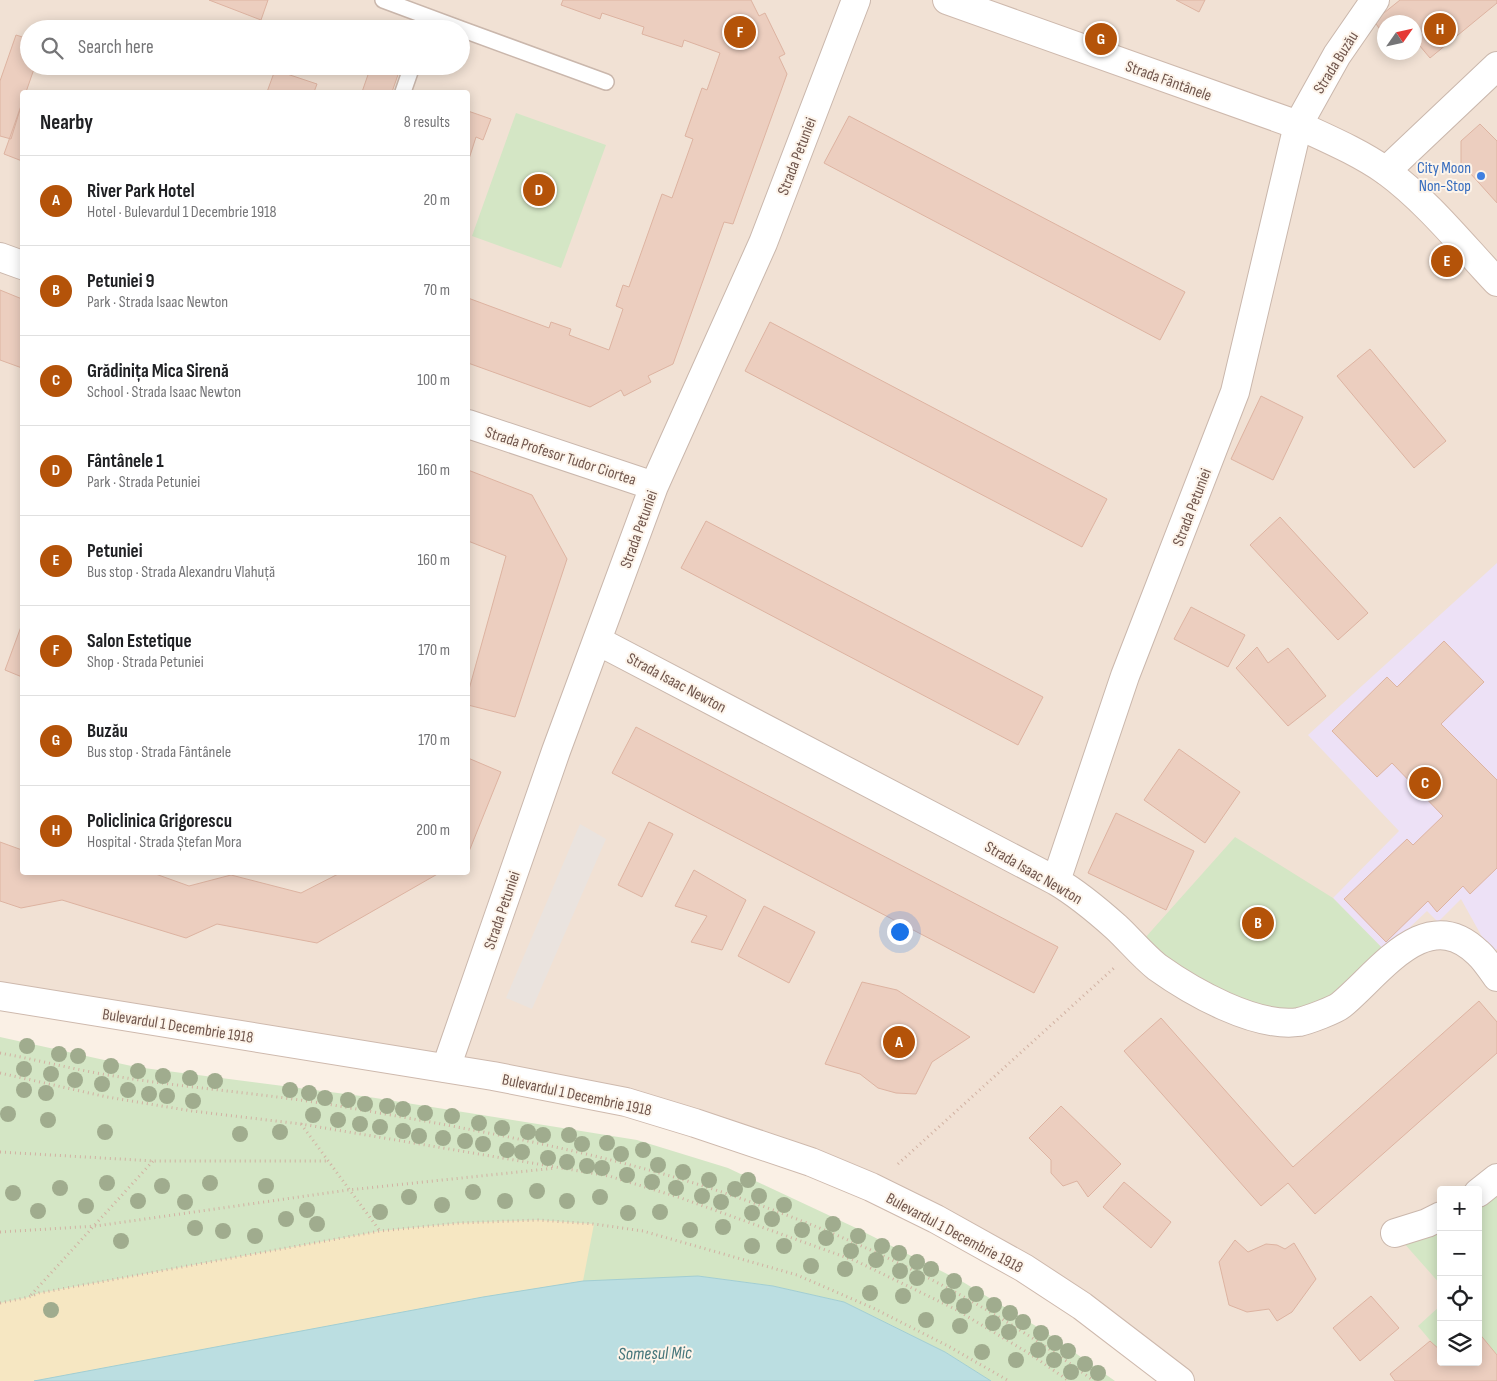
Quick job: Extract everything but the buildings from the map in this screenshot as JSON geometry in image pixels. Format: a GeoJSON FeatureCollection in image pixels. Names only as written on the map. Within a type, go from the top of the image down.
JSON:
{"type":"FeatureCollection","features":[{"type":"Feature","properties":{"kind":"street","name":"Strada Petuniei"},"geometry":{"type":"LineString","coordinates":[[446,1068],[556,752],[654,486],[763,242],[856,0]]}},
{"type":"Feature","properties":{"kind":"street","name":"Strada Fântânele"},"geometry":{"type":"LineString","coordinates":[[947,0],[1298,125],[1344,146],[1386,171],[1423,204],[1497,282]]}},
{"type":"Feature","properties":{"kind":"street","name":"Strada Buzău"},"geometry":{"type":"LineString","coordinates":[[1298,125],[1338,55],[1375,0]]}},
{"type":"Feature","properties":{"kind":"street"},"geometry":{"type":"LineString","coordinates":[[1386,171],[1497,66]]}},
{"type":"Feature","properties":{"kind":"street","name":"Strada Petuniei"},"geometry":{"type":"LineString","coordinates":[[1056,881],[1125,676],[1235,392],[1298,125]]}},
{"type":"Feature","properties":{"kind":"street"},"geometry":{"type":"LineString","coordinates":[[0,257],[20,264]]}},
{"type":"Feature","properties":{"kind":"street","name":"Strada Profesor Tudor Ciortea"},"geometry":{"type":"LineString","coordinates":[[470,425],[654,486]]}},
{"type":"Feature","properties":{"kind":"street","name":"Strada Isaac Newton"},"geometry":{"type":"LineString","coordinates":[[598,641],[1056,881],[1093,907],[1157,966],[1195,990],[1257,1019],[1300,1022],[1340,1006],[1391,957],[1419,940],[1448,935],[1479,953],[1497,977]]}},
{"type":"Feature","properties":{"kind":"street","name":"Bulevardul 1 Decembrie 1918"},"geometry":{"type":"LineString","coordinates":[[0,996],[446,1068],[626,1102],[802,1159],[871,1187],[936,1218],[1024,1268],[1082,1306],[1180,1381]]}},
{"type":"Feature","properties":{"kind":"street"},"geometry":{"type":"LineString","coordinates":[[1482,1190],[1497,1178]]}},
{"type":"Feature","properties":{"kind":"street"},"geometry":{"type":"LineString","coordinates":[[1395,1233],[1427,1224],[1437,1218]]}},
{"type":"Feature","properties":{"kind":"lane"},"geometry":{"type":"LineString","coordinates":[[383,0],[421,20]]}},
{"type":"Feature","properties":{"kind":"lane"},"geometry":{"type":"LineString","coordinates":[[470,32],[606,82]]}},
{"type":"Feature","properties":{"kind":"lane"},"geometry":{"type":"LineString","coordinates":[[404,90],[409,75]]}},
{"type":"Feature","properties":{"kind":"path"},"geometry":{"type":"LineString","coordinates":[[894,1168],[1136,948]]}},
{"type":"Feature","properties":{"kind":"path"},"geometry":{"type":"LineString","coordinates":[[0,1052],[113,1076],[329,1104],[506,1137],[617,1162],[686,1181],[806,1222],[902,1264],[1028,1334],[1094,1381]]}},
{"type":"Feature","properties":{"kind":"path"},"geometry":{"type":"LineString","coordinates":[[0,1073],[107,1097],[192,1111],[301,1124],[609,1176],[681,1198],[856,1262],[955,1309],[1069,1381]]}},
{"type":"Feature","properties":{"kind":"path"},"geometry":{"type":"LineString","coordinates":[[301,1124],[380,1231]]}},
{"type":"Feature","properties":{"kind":"path"},"geometry":{"type":"LineString","coordinates":[[0,1152],[154,1160],[327,1161]]}},
{"type":"Feature","properties":{"kind":"path"},"geometry":{"type":"LineString","coordinates":[[29,1297],[96,1226],[154,1160]]}},
{"type":"Feature","properties":{"kind":"path"},"geometry":{"type":"LineString","coordinates":[[0,1232],[96,1226],[348,1190],[559,1168]]}},
{"type":"Feature","properties":{"kind":"path"},"geometry":{"type":"LineString","coordinates":[[0,1303],[29,1297],[38,1293],[380,1231],[459,1223],[538,1220],[594,1224],[643,1231],[797,1275],[875,1309],[948,1346],[1009,1381]]}},
{"type":"Feature","properties":{"kind":"shaded area"},"geometry":{"type":"Polygon","coordinates":[[[0,0],[1497,0],[1497,1381],[1180,1381],[1024,1268],[695,1123],[0,996],[0,0]]]}},
{"type":"Feature","properties":{"kind":"shaded area"},"geometry":{"type":"Polygon","coordinates":[[[1497,563],[1497,949],[1491,953],[1461,899],[1438,922],[1427,911],[1385,951],[1333,898],[1399,831],[1308,735],[1497,563]]]}},
{"type":"Feature","properties":{"kind":"shaded area"},"geometry":{"type":"Polygon","coordinates":[[[580,824],[606,839],[532,1009],[506,998],[580,824]]]}},
{"type":"Feature","properties":{"kind":"green space"},"geometry":{"type":"Polygon","coordinates":[[[516,113],[606,145],[561,268],[472,236],[516,113]]]}},
{"type":"Feature","properties":{"kind":"green space"},"geometry":{"type":"Polygon","coordinates":[[[1235,837],[1333,898],[1391,957],[1339,1006],[1257,1019],[1136,948],[1235,837]]]}},
{"type":"Feature","properties":{"kind":"green space"},"geometry":{"type":"Polygon","coordinates":[[[0,1037],[136,1067],[369,1097],[637,1140],[728,1168],[856,1228],[963,1282],[1044,1331],[1115,1381],[991,1381],[945,1352],[844,1302],[773,1286],[698,1276],[483,1297],[34,1381],[0,1381],[0,1037]]]}},
{"type":"Feature","properties":{"kind":"green space"},"geometry":{"type":"Polygon","coordinates":[[[1497,1178],[1497,1355],[1482,1337],[1482,1190],[1497,1178]]]}},
{"type":"Feature","properties":{"kind":"green space"},"geometry":{"type":"Polygon","coordinates":[[[1437,1217],[1437,1280],[1395,1233],[1437,1217]]]}},
{"type":"Feature","properties":{"kind":"green space"},"geometry":{"type":"Polygon","coordinates":[[[1437,1309],[1437,1348],[1418,1326],[1437,1309]]]}},
{"type":"Feature","properties":{"kind":"sand"},"geometry":{"type":"Polygon","coordinates":[[[538,1220],[594,1224],[583,1281],[483,1297],[34,1381],[0,1381],[0,1303],[39,1293],[380,1231],[459,1223],[538,1220]]]}},
{"type":"Feature","properties":{"kind":"water","name":"Someșul Mic"},"geometry":{"type":"Polygon","coordinates":[[[698,1276],[773,1286],[844,1302],[945,1352],[991,1381],[34,1381],[483,1297],[583,1281],[698,1276]]]}},
{"type":"Feature","properties":{"kind":"place","name":"Policlinica Grigorescu"},"geometry":{"type":"Point","coordinates":[1440,29]}},
{"type":"Feature","properties":{"kind":"place","name":"Salon Estetique"},"geometry":{"type":"Point","coordinates":[740,32]}},
{"type":"Feature","properties":{"kind":"place","name":"Buzău"},"geometry":{"type":"Point","coordinates":[1101,39]}},
{"type":"Feature","properties":{"kind":"place","name":"City Moon Non-Stop"},"geometry":{"type":"Point","coordinates":[1481,176]}},
{"type":"Feature","properties":{"kind":"place","name":"Fântânele 1"},"geometry":{"type":"Point","coordinates":[539,190]}},
{"type":"Feature","properties":{"kind":"place","name":"Petuniei"},"geometry":{"type":"Point","coordinates":[1447,261]}},
{"type":"Feature","properties":{"kind":"place","name":"Grădinița Mica Sirenă"},"geometry":{"type":"Point","coordinates":[1425,783]}},
{"type":"Feature","properties":{"kind":"place","name":"Petuniei 9"},"geometry":{"type":"Point","coordinates":[1258,923]}},
{"type":"Feature","properties":{"kind":"place","name":"River Park Hotel"},"geometry":{"type":"Point","coordinates":[899,1042]}}]}
